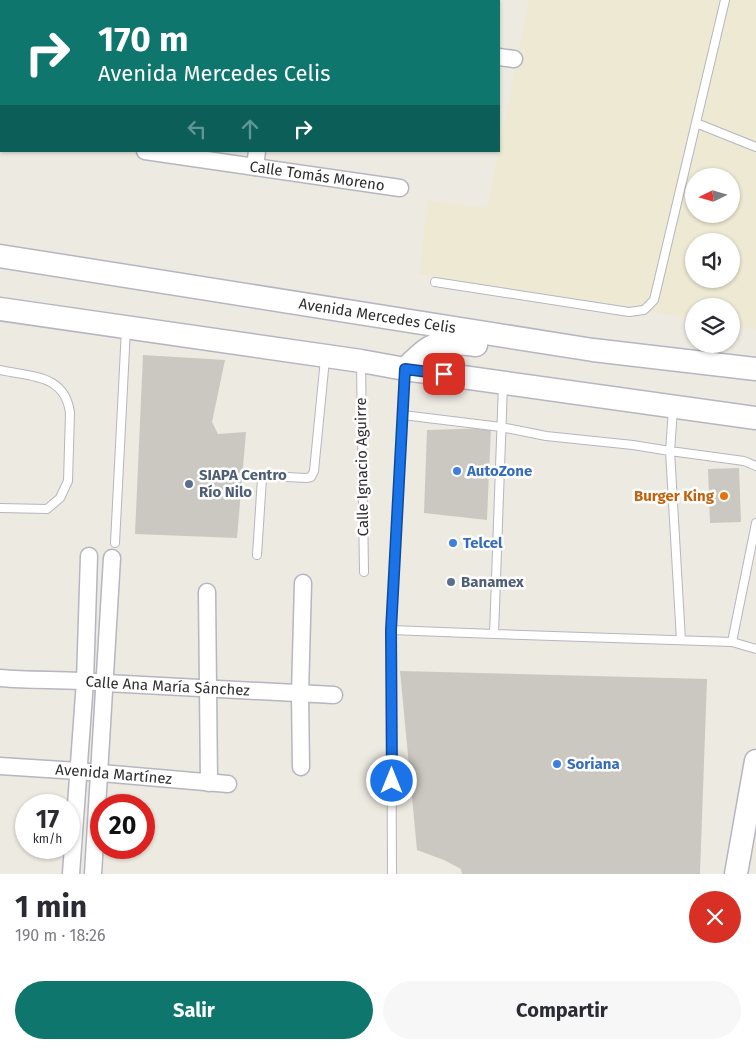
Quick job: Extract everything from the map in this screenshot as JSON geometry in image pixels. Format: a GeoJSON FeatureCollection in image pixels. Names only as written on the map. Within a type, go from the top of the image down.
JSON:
{"type":"FeatureCollection","features":[{"type":"Feature","properties":{"kind":"main road","name":"Avenida Mercedes Celis"},"geometry":{"type":"LineString","coordinates":[[0,256],[593,350],[756,369]]}},
{"type":"Feature","properties":{"kind":"main road"},"geometry":{"type":"LineString","coordinates":[[0,309],[405,369],[756,418]]}},
{"type":"Feature","properties":{"kind":"main road"},"geometry":{"type":"LineString","coordinates":[[405,369],[423,351],[434,344],[452,342],[563,355],[593,350]]}},
{"type":"Feature","properties":{"kind":"main road"},"geometry":{"type":"LineString","coordinates":[[736,874],[756,761]]}},
{"type":"Feature","properties":{"kind":"street","name":"Calle Tomás Moreno"},"geometry":{"type":"LineString","coordinates":[[159,152],[256,159],[400,188]]}},
{"type":"Feature","properties":{"kind":"street"},"geometry":{"type":"LineString","coordinates":[[93,874],[114,550]]}},
{"type":"Feature","properties":{"kind":"street"},"geometry":{"type":"LineString","coordinates":[[71,874],[85,681],[90,556]]}},
{"type":"Feature","properties":{"kind":"street"},"geometry":{"type":"LineString","coordinates":[[300,767],[303,583]]}},
{"type":"Feature","properties":{"kind":"street"},"geometry":{"type":"LineString","coordinates":[[207,592],[208,783]]}},
{"type":"Feature","properties":{"kind":"street","name":"Calle Ana María Sánchez"},"geometry":{"type":"LineString","coordinates":[[0,678],[334,695]]}},
{"type":"Feature","properties":{"kind":"street","name":"Avenida Martínez"},"geometry":{"type":"LineString","coordinates":[[0,766],[228,784]]}},
{"type":"Feature","properties":{"kind":"lane"},"geometry":{"type":"LineString","coordinates":[[434,282],[629,312],[644,310],[654,300],[726,0]]}},
{"type":"Feature","properties":{"kind":"lane"},"geometry":{"type":"LineString","coordinates":[[696,124],[756,148]]}},
{"type":"Feature","properties":{"kind":"lane"},"geometry":{"type":"LineString","coordinates":[[114,550],[126,327]]}},
{"type":"Feature","properties":{"kind":"lane"},"geometry":{"type":"LineString","coordinates":[[257,555],[262,478],[268,476],[306,478],[311,477],[314,471],[323,396],[325,356]]}},
{"type":"Feature","properties":{"kind":"lane","name":"Calle Ignacio Aguirre"},"geometry":{"type":"LineString","coordinates":[[361,361],[364,572]]}},
{"type":"Feature","properties":{"kind":"lane"},"geometry":{"type":"LineString","coordinates":[[392,874],[391,630],[405,369]]}},
{"type":"Feature","properties":{"kind":"lane"},"geometry":{"type":"LineString","coordinates":[[0,370],[51,381],[65,394],[69,402],[70,413],[68,481],[60,498],[47,509],[0,508]]}},
{"type":"Feature","properties":{"kind":"lane"},"geometry":{"type":"LineString","coordinates":[[494,634],[503,382]]}},
{"type":"Feature","properties":{"kind":"lane"},"geometry":{"type":"LineString","coordinates":[[673,406],[670,451],[681,640]]}},
{"type":"Feature","properties":{"kind":"lane"},"geometry":{"type":"LineString","coordinates":[[404,415],[501,427],[546,436],[633,445],[744,461],[756,466]]}},
{"type":"Feature","properties":{"kind":"lane"},"geometry":{"type":"LineString","coordinates":[[732,642],[756,523]]}},
{"type":"Feature","properties":{"kind":"lane"},"geometry":{"type":"LineString","coordinates":[[391,630],[732,642],[756,650]]}},
{"type":"Feature","properties":{"kind":"shaded area"},"geometry":{"type":"Polygon","coordinates":[[[529,0],[756,0],[756,329],[740,326],[740,298],[685,298],[685,318],[419,274],[428,200],[487,208],[498,152],[500,152],[500,144],[529,0]]]}},
{"type":"Feature","properties":{"kind":"building","name":"SIAPA Centro Río Nilo"},"geometry":{"type":"Polygon","coordinates":[[[143,355],[225,360],[212,422],[218,434],[246,432],[237,538],[135,534],[143,355]]]}},
{"type":"Feature","properties":{"kind":"building","name":"AutoZone"},"geometry":{"type":"Polygon","coordinates":[[[491,428],[487,520],[424,513],[427,430],[491,428]]]}},
{"type":"Feature","properties":{"kind":"building","name":"Burger King"},"geometry":{"type":"Polygon","coordinates":[[[739,468],[741,522],[710,523],[708,469],[739,468]]]}},
{"type":"Feature","properties":{"kind":"building","name":"Soriana"},"geometry":{"type":"Polygon","coordinates":[[[400,671],[707,679],[700,874],[462,874],[461,869],[444,860],[417,850],[400,671]]]}},
{"type":"Feature","properties":{"kind":"place","name":"AutoZone"},"geometry":{"type":"Point","coordinates":[457,471]}},
{"type":"Feature","properties":{"kind":"place","name":"SIAPA Centro Río Nilo"},"geometry":{"type":"Point","coordinates":[189,484]}},
{"type":"Feature","properties":{"kind":"place","name":"Burger King"},"geometry":{"type":"Point","coordinates":[724,496]}},
{"type":"Feature","properties":{"kind":"place","name":"Telcel"},"geometry":{"type":"Point","coordinates":[453,543]}},
{"type":"Feature","properties":{"kind":"place","name":"Banamex"},"geometry":{"type":"Point","coordinates":[451,582]}},
{"type":"Feature","properties":{"kind":"place","name":"Soriana"},"geometry":{"type":"Point","coordinates":[557,764]}},
{"type":"Feature","properties":{"kind":"route"},"geometry":{"type":"LineString","coordinates":[[392,781],[391,630],[405,369],[444,374]]}}]}
